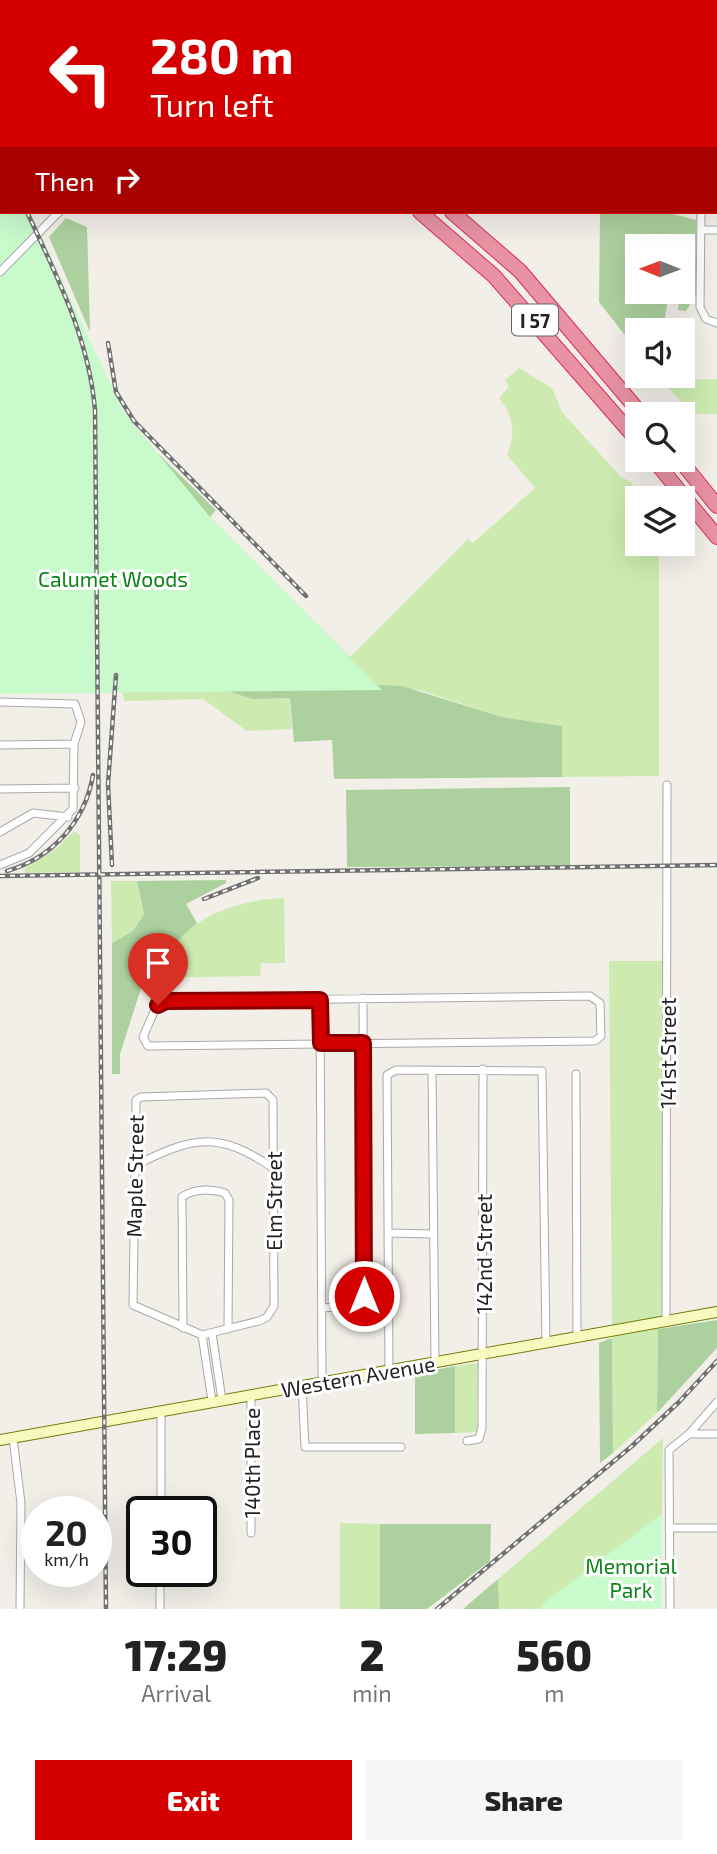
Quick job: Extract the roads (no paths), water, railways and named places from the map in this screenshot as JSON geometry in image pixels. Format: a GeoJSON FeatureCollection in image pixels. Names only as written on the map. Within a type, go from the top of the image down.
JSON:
{"type":"FeatureCollection","features":[{"type":"Feature","properties":{"kind":"highway","name":"I 57"},"geometry":{"type":"LineString","coordinates":[[422,214],[494,276],[625,426]]}},
{"type":"Feature","properties":{"kind":"highway","name":"I 57"},"geometry":{"type":"LineString","coordinates":[[454,214],[520,271],[631,402]]}},
{"type":"Feature","properties":{"kind":"highway"},"geometry":{"type":"LineString","coordinates":[[664,472],[717,537]]}},
{"type":"Feature","properties":{"kind":"highway"},"geometry":{"type":"LineString","coordinates":[[690,472],[717,506]]}},
{"type":"Feature","properties":{"kind":"main road","name":"Western Avenue"},"geometry":{"type":"LineString","coordinates":[[0,1440],[717,1312]]}},
{"type":"Feature","properties":{"kind":"street"},"geometry":{"type":"LineString","coordinates":[[0,272],[57,214]]}},
{"type":"Feature","properties":{"kind":"street"},"geometry":{"type":"LineString","coordinates":[[701,214],[699,302],[703,315],[717,323]]}},
{"type":"Feature","properties":{"kind":"street"},"geometry":{"type":"LineString","coordinates":[[701,230],[717,230]]}},
{"type":"Feature","properties":{"kind":"street"},"geometry":{"type":"LineString","coordinates":[[0,702],[75,704],[81,722],[74,744],[73,809],[68,817],[29,853],[0,865]]}},
{"type":"Feature","properties":{"kind":"street"},"geometry":{"type":"LineString","coordinates":[[0,745],[74,744]]}},
{"type":"Feature","properties":{"kind":"street","name":"141st Street"},"geometry":{"type":"LineString","coordinates":[[666,1322],[667,785]]}},
{"type":"Feature","properties":{"kind":"street"},"geometry":{"type":"LineString","coordinates":[[0,789],[75,788]]}},
{"type":"Feature","properties":{"kind":"street"},"geometry":{"type":"LineString","coordinates":[[0,832],[33,814],[68,817]]}},
{"type":"Feature","properties":{"kind":"street"},"geometry":{"type":"LineString","coordinates":[[590,996],[600,1003],[601,1036],[595,1041],[148,1046],[144,1037],[158,1005],[166,1001],[363,998],[590,996]]}},
{"type":"Feature","properties":{"kind":"street"},"geometry":{"type":"LineString","coordinates":[[322,1308],[360,1305],[364,1296],[363,998]]}},
{"type":"Feature","properties":{"kind":"street"},"geometry":{"type":"LineString","coordinates":[[320,1000],[322,1381]]}},
{"type":"Feature","properties":{"kind":"street","name":"142nd Street"},"geometry":{"type":"LineString","coordinates":[[467,1441],[479,1439],[483,1355],[483,1069]]}},
{"type":"Feature","properties":{"kind":"street"},"geometry":{"type":"LineString","coordinates":[[389,1370],[387,1075],[396,1070],[538,1069],[543,1074],[546,1343]]}},
{"type":"Feature","properties":{"kind":"street"},"geometry":{"type":"LineString","coordinates":[[432,1070],[435,1362]]}},
{"type":"Feature","properties":{"kind":"street"},"geometry":{"type":"LineString","coordinates":[[576,1074],[577,1338]]}},
{"type":"Feature","properties":{"kind":"street","name":"Maple Street"},"geometry":{"type":"LineString","coordinates":[[183,1328],[133,1305],[136,1100],[141,1097],[266,1093],[271,1096]]}},
{"type":"Feature","properties":{"kind":"street","name":"Elm Street"},"geometry":{"type":"LineString","coordinates":[[228,1329],[267,1317],[274,1306],[271,1096]]}},
{"type":"Feature","properties":{"kind":"street"},"geometry":{"type":"LineString","coordinates":[[134,1166],[177,1144],[227,1142],[245,1149],[273,1168]]}},
{"type":"Feature","properties":{"kind":"street"},"geometry":{"type":"LineString","coordinates":[[214,1190],[225,1193],[229,1200],[228,1329],[202,1335],[183,1328],[182,1196],[196,1191],[214,1190]]}},
{"type":"Feature","properties":{"kind":"street"},"geometry":{"type":"LineString","coordinates":[[388,1233],[433,1234]]}},
{"type":"Feature","properties":{"kind":"street"},"geometry":{"type":"LineString","coordinates":[[212,1334],[217,1401]]}},
{"type":"Feature","properties":{"kind":"street"},"geometry":{"type":"LineString","coordinates":[[202,1335],[217,1401]]}},
{"type":"Feature","properties":{"kind":"street"},"geometry":{"type":"LineString","coordinates":[[302,1385],[305,1447],[401,1447]]}},
{"type":"Feature","properties":{"kind":"street","name":"140th Place"},"geometry":{"type":"LineString","coordinates":[[251,1394],[251,1532]]}},
{"type":"Feature","properties":{"kind":"street"},"geometry":{"type":"LineString","coordinates":[[670,1609],[668,1450],[689,1434],[717,1402]]}},
{"type":"Feature","properties":{"kind":"street"},"geometry":{"type":"LineString","coordinates":[[161,1411],[161,1496]]}},
{"type":"Feature","properties":{"kind":"street"},"geometry":{"type":"LineString","coordinates":[[689,1434],[717,1434]]}},
{"type":"Feature","properties":{"kind":"street"},"geometry":{"type":"LineString","coordinates":[[13,1438],[22,1534],[20,1609]]}},
{"type":"Feature","properties":{"kind":"street"},"geometry":{"type":"LineString","coordinates":[[669,1528],[717,1528]]}},
{"type":"Feature","properties":{"kind":"street"},"geometry":{"type":"LineString","coordinates":[[160,1587],[160,1609]]}},
{"type":"Feature","properties":{"kind":"railway"},"geometry":{"type":"LineString","coordinates":[[28,214],[79,333],[92,383],[95,410],[106,1609]]}},
{"type":"Feature","properties":{"kind":"railway"},"geometry":{"type":"LineString","coordinates":[[108,343],[116,392],[134,421],[306,596]]}},
{"type":"Feature","properties":{"kind":"railway"},"geometry":{"type":"LineString","coordinates":[[112,865],[108,784],[116,675]]}},
{"type":"Feature","properties":{"kind":"railway"},"geometry":{"type":"LineString","coordinates":[[7,871],[38,857],[64,836],[83,808],[93,775]]}},
{"type":"Feature","properties":{"kind":"railway"},"geometry":{"type":"LineString","coordinates":[[0,876],[717,865]]}},
{"type":"Feature","properties":{"kind":"railway"},"geometry":{"type":"LineString","coordinates":[[204,899],[258,878]]}},
{"type":"Feature","properties":{"kind":"railway"},"geometry":{"type":"LineString","coordinates":[[437,1609],[632,1446],[679,1402],[717,1361]]}},
{"type":"Feature","properties":{"kind":"park label","name":"Calumet Woods"},"geometry":{"type":"Point","coordinates":[113,578]}},
{"type":"Feature","properties":{"kind":"park label","name":"Memorial Park"},"geometry":{"type":"Point","coordinates":[631,1577]}}]}
